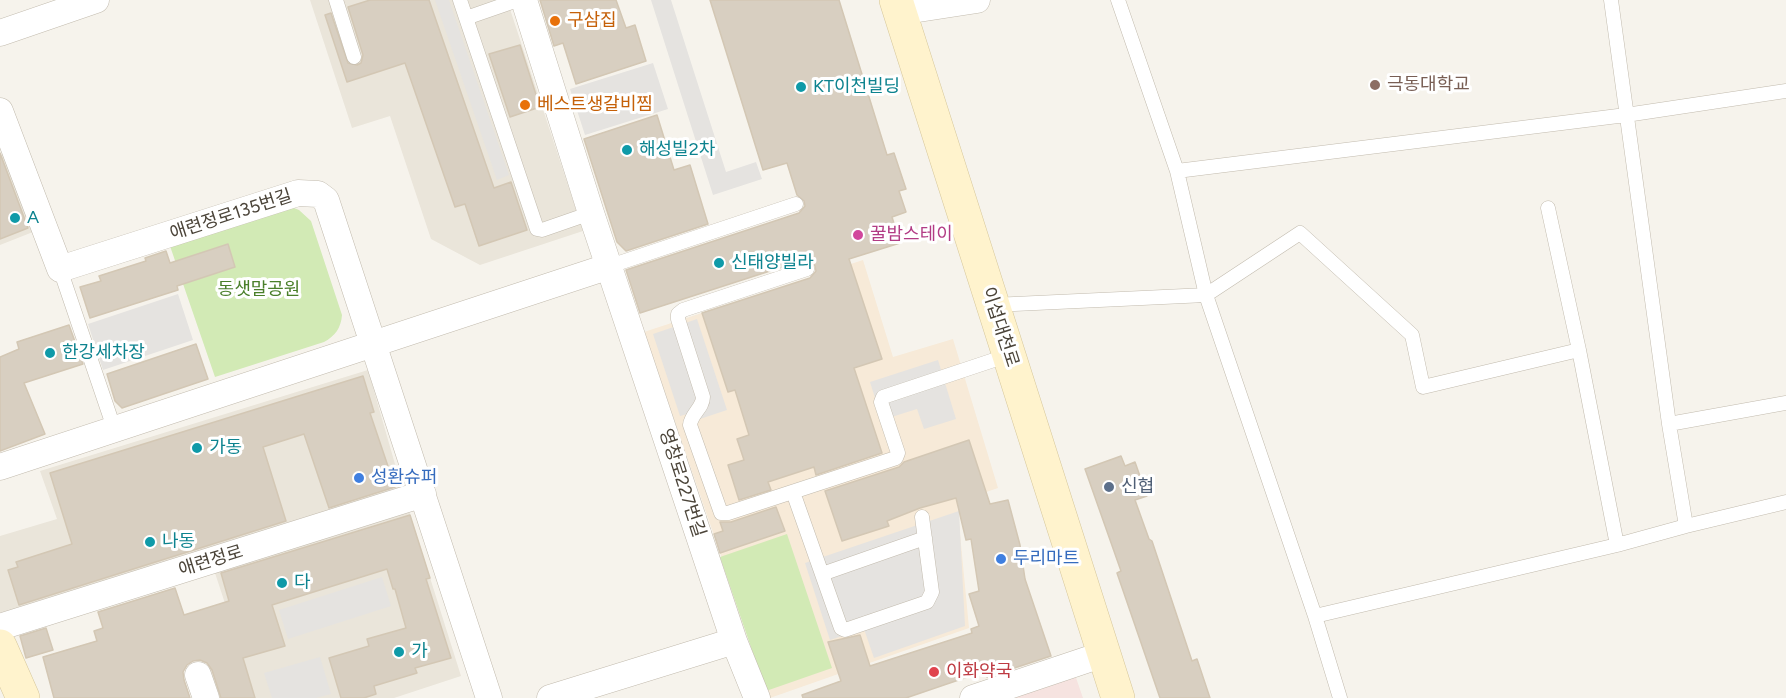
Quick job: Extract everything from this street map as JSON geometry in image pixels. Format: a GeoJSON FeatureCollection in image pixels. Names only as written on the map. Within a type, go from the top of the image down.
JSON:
{"type":"FeatureCollection","features":[{"type":"Feature","properties":{"kind":"main road","name":"이섭대천로"},"geometry":{"type":"LineString","coordinates":[[897,6],[1118,698]]}},
{"type":"Feature","properties":{"kind":"main road"},"geometry":{"type":"LineString","coordinates":[[0,646],[23,698]]}},
{"type":"Feature","properties":{"kind":"street"},"geometry":{"type":"LineString","coordinates":[[0,33],[96,0]]}},
{"type":"Feature","properties":{"kind":"street","name":"영창로227번길"},"geometry":{"type":"LineString","coordinates":[[524,0],[591,213],[734,640],[757,698]]}},
{"type":"Feature","properties":{"kind":"street"},"geometry":{"type":"LineString","coordinates":[[897,6],[977,0]]}},
{"type":"Feature","properties":{"kind":"street"},"geometry":{"type":"LineString","coordinates":[[0,111],[60,269]]}},
{"type":"Feature","properties":{"kind":"street","name":"애련정로135번길"},"geometry":{"type":"LineString","coordinates":[[60,269],[298,193],[318,194],[326,200],[489,698]]}},
{"type":"Feature","properties":{"kind":"street"},"geometry":{"type":"LineString","coordinates":[[0,467],[610,266]]}},
{"type":"Feature","properties":{"kind":"street","name":"애련정로"},"geometry":{"type":"LineString","coordinates":[[0,627],[423,494]]}},
{"type":"Feature","properties":{"kind":"street"},"geometry":{"type":"LineString","coordinates":[[550,698],[734,640]]}},
{"type":"Feature","properties":{"kind":"street"},"geometry":{"type":"LineString","coordinates":[[974,698],[1104,654]]}},
{"type":"Feature","properties":{"kind":"lane"},"geometry":{"type":"LineString","coordinates":[[336,0],[354,57]]}},
{"type":"Feature","properties":{"kind":"lane"},"geometry":{"type":"LineString","coordinates":[[460,0],[537,229],[542,230],[591,213]]}},
{"type":"Feature","properties":{"kind":"lane"},"geometry":{"type":"LineString","coordinates":[[466,18],[518,0]]}},
{"type":"Feature","properties":{"kind":"lane"},"geometry":{"type":"LineString","coordinates":[[1118,0],[1177,171],[1206,295],[1315,616],[1340,698]]}},
{"type":"Feature","properties":{"kind":"lane"},"geometry":{"type":"LineString","coordinates":[[1611,0],[1669,424],[1686,526]]}},
{"type":"Feature","properties":{"kind":"lane"},"geometry":{"type":"LineString","coordinates":[[1177,171],[1626,115],[1786,91]]}},
{"type":"Feature","properties":{"kind":"lane"},"geometry":{"type":"LineString","coordinates":[[610,266],[796,204]]}},
{"type":"Feature","properties":{"kind":"lane"},"geometry":{"type":"LineString","coordinates":[[1548,208],[1579,350],[1617,545]]}},
{"type":"Feature","properties":{"kind":"lane"},"geometry":{"type":"LineString","coordinates":[[993,305],[1206,295],[1300,233],[1412,335],[1424,387],[1579,350]]}},
{"type":"Feature","properties":{"kind":"lane"},"geometry":{"type":"LineString","coordinates":[[60,269],[115,431]]}},
{"type":"Feature","properties":{"kind":"lane"},"geometry":{"type":"LineString","coordinates":[[807,269],[683,310],[677,316],[703,397],[702,404],[690,424],[719,511],[724,514],[897,457],[898,453],[881,402],[884,396],[1009,355]]}},
{"type":"Feature","properties":{"kind":"lane"},"geometry":{"type":"LineString","coordinates":[[1669,424],[1786,403]]}},
{"type":"Feature","properties":{"kind":"lane"},"geometry":{"type":"LineString","coordinates":[[793,492],[841,628],[848,630],[930,599],[932,592],[922,517]]}},
{"type":"Feature","properties":{"kind":"lane"},"geometry":{"type":"LineString","coordinates":[[1315,616],[1617,545],[1786,502]]}},
{"type":"Feature","properties":{"kind":"lane"},"geometry":{"type":"LineString","coordinates":[[822,574],[925,538]]}},
{"type":"Feature","properties":{"kind":"shaded area"},"geometry":{"type":"Polygon","coordinates":[[[310,0],[507,0],[583,231],[480,265],[431,239],[390,116],[352,128],[310,0]]]}},
{"type":"Feature","properties":{"kind":"shaded area"},"geometry":{"type":"Polygon","coordinates":[[[435,0],[449,0],[509,175],[497,180],[435,0]]]}},
{"type":"Feature","properties":{"kind":"shaded area"},"geometry":{"type":"Polygon","coordinates":[[[651,0],[671,0],[726,172],[756,162],[762,179],[713,195],[651,0]]]}},
{"type":"Feature","properties":{"kind":"shaded area"},"geometry":{"type":"Polygon","coordinates":[[[653,63],[668,109],[585,135],[570,89],[653,63]]]}},
{"type":"Feature","properties":{"kind":"shaded area"},"geometry":{"type":"Polygon","coordinates":[[[3,154],[38,230],[0,245],[0,155],[3,154]]]}},
{"type":"Feature","properties":{"kind":"shaded area"},"geometry":{"type":"Polygon","coordinates":[[[863,260],[893,357],[953,339],[998,488],[957,502],[969,628],[770,698],[644,332],[863,260]]]}},
{"type":"Feature","properties":{"kind":"shaded area"},"geometry":{"type":"Polygon","coordinates":[[[178,294],[193,340],[103,370],[88,324],[178,294]]]}},
{"type":"Feature","properties":{"kind":"shaded area"},"geometry":{"type":"Polygon","coordinates":[[[697,319],[727,410],[694,421],[691,413],[680,416],[653,334],[697,319]]]}},
{"type":"Feature","properties":{"kind":"shaded area"},"geometry":{"type":"Polygon","coordinates":[[[938,360],[956,419],[924,429],[917,409],[882,420],[870,382],[938,360]]]}},
{"type":"Feature","properties":{"kind":"shaded area"},"geometry":{"type":"Polygon","coordinates":[[[368,370],[403,492],[2,619],[0,611],[0,536],[57,519],[40,471],[368,370]]]}},
{"type":"Feature","properties":{"kind":"shaded area"},"geometry":{"type":"Polygon","coordinates":[[[409,511],[461,676],[394,698],[213,698],[204,670],[243,658],[215,573],[409,511]]]}},
{"type":"Feature","properties":{"kind":"shaded area"},"geometry":{"type":"Polygon","coordinates":[[[959,511],[965,626],[874,658],[864,629],[830,640],[805,563],[959,511]]]}},
{"type":"Feature","properties":{"kind":"shaded area"},"geometry":{"type":"Polygon","coordinates":[[[382,577],[391,606],[288,639],[279,610],[382,577]]]}},
{"type":"Feature","properties":{"kind":"shaded area"},"geometry":{"type":"Polygon","coordinates":[[[320,657],[331,694],[316,698],[272,698],[264,673],[320,657]]]}},
{"type":"Feature","properties":{"kind":"shaded area"},"geometry":{"type":"Polygon","coordinates":[[[1074,672],[1083,698],[994,698],[1074,672]]]}},
{"type":"Feature","properties":{"kind":"green space","name":"동샛말공원"},"geometry":{"type":"Polygon","coordinates":[[[294,208],[311,221],[342,315],[339,328],[324,342],[215,377],[170,246],[283,209],[294,208]]]}},
{"type":"Feature","properties":{"kind":"green space"},"geometry":{"type":"Polygon","coordinates":[[[787,534],[832,668],[766,691],[720,557],[787,534]]]}},
{"type":"Feature","properties":{"kind":"building"},"geometry":{"type":"Polygon","coordinates":[[[370,0],[429,0],[494,188],[511,182],[527,230],[479,246],[465,204],[455,207],[405,63],[347,82],[325,15],[331,13],[348,63],[357,65],[361,63],[363,55],[348,7],[370,0]]]}},
{"type":"Feature","properties":{"kind":"building"},"geometry":{"type":"Polygon","coordinates":[[[540,0],[616,0],[626,28],[635,25],[646,61],[576,84],[563,43],[554,46],[540,0]]]}},
{"type":"Feature","properties":{"kind":"building"},"geometry":{"type":"Polygon","coordinates":[[[710,0],[839,0],[887,155],[894,153],[906,189],[899,191],[906,212],[892,217],[900,243],[849,259],[882,359],[854,368],[882,453],[816,475],[814,467],[768,482],[771,490],[739,500],[728,465],[744,460],[737,439],[749,435],[735,390],[728,392],[702,313],[810,278],[816,271],[815,266],[809,260],[804,260],[640,313],[626,270],[799,213],[805,206],[804,201],[797,195],[787,163],[763,170],[710,0]]]}},
{"type":"Feature","properties":{"kind":"building"},"geometry":{"type":"Polygon","coordinates":[[[520,45],[540,107],[510,117],[489,54],[520,45]]]}},
{"type":"Feature","properties":{"kind":"building"},"geometry":{"type":"Polygon","coordinates":[[[657,115],[674,170],[690,165],[708,224],[626,251],[617,242],[584,139],[657,115]]]}},
{"type":"Feature","properties":{"kind":"building","name":"A"},"geometry":{"type":"Polygon","coordinates":[[[0,153],[28,228],[0,239],[0,153]]]}},
{"type":"Feature","properties":{"kind":"building"},"geometry":{"type":"Polygon","coordinates":[[[228,244],[235,267],[177,286],[178,290],[90,318],[80,287],[101,281],[99,276],[146,261],[145,258],[166,251],[170,263],[228,244]]]}},
{"type":"Feature","properties":{"kind":"building"},"geometry":{"type":"Polygon","coordinates":[[[69,325],[83,364],[24,383],[45,434],[0,451],[0,357],[19,349],[17,342],[69,325]]]}},
{"type":"Feature","properties":{"kind":"building"},"geometry":{"type":"Polygon","coordinates":[[[196,344],[208,379],[122,408],[115,401],[107,374],[196,344]]]}},
{"type":"Feature","properties":{"kind":"building"},"geometry":{"type":"Polygon","coordinates":[[[363,376],[374,412],[370,413],[395,487],[329,508],[304,434],[263,447],[286,521],[19,605],[8,570],[18,567],[16,562],[72,544],[50,473],[363,376]]]}},
{"type":"Feature","properties":{"kind":"building"},"geometry":{"type":"Polygon","coordinates":[[[969,440],[990,504],[1008,500],[1020,545],[1025,579],[1051,656],[987,677],[985,671],[906,698],[803,698],[802,695],[841,681],[828,642],[860,635],[870,666],[972,633],[971,629],[979,626],[969,594],[979,591],[971,539],[966,540],[956,498],[920,508],[887,521],[889,526],[842,541],[825,491],[899,467],[904,462],[969,440]]]}},
{"type":"Feature","properties":{"kind":"building"},"geometry":{"type":"Polygon","coordinates":[[[1121,456],[1125,466],[1135,462],[1147,496],[1135,500],[1149,539],[1152,541],[1192,661],[1197,659],[1210,698],[1160,698],[1117,573],[1121,571],[1085,469],[1121,456]]]}},
{"type":"Feature","properties":{"kind":"building"},"geometry":{"type":"Polygon","coordinates":[[[776,507],[785,531],[720,553],[714,534],[723,531],[720,522],[731,522],[776,507]]]}},
{"type":"Feature","properties":{"kind":"building"},"geometry":{"type":"Polygon","coordinates":[[[410,515],[430,578],[426,579],[451,658],[415,668],[417,673],[374,686],[376,694],[364,698],[341,698],[329,658],[369,646],[367,639],[406,628],[387,569],[272,605],[285,646],[243,658],[255,698],[221,698],[212,670],[207,663],[200,660],[187,665],[183,672],[190,698],[54,698],[43,657],[97,641],[94,631],[103,628],[98,612],[175,588],[184,615],[229,601],[221,573],[410,515]]]}},
{"type":"Feature","properties":{"kind":"building"},"geometry":{"type":"Polygon","coordinates":[[[46,628],[53,650],[26,658],[20,636],[46,628]]]}},
{"type":"Feature","properties":{"kind":"place","name":"구삼집"},"geometry":{"type":"Point","coordinates":[555,21]}},
{"type":"Feature","properties":{"kind":"place","name":"극동대학교"},"geometry":{"type":"Point","coordinates":[1375,85]}},
{"type":"Feature","properties":{"kind":"place","name":"KT이천빌딩"},"geometry":{"type":"Point","coordinates":[801,87]}},
{"type":"Feature","properties":{"kind":"place","name":"베스트생갈비찜"},"geometry":{"type":"Point","coordinates":[525,105]}},
{"type":"Feature","properties":{"kind":"place","name":"해성빌2차"},"geometry":{"type":"Point","coordinates":[627,150]}},
{"type":"Feature","properties":{"kind":"place","name":"A"},"geometry":{"type":"Point","coordinates":[15,218]}},
{"type":"Feature","properties":{"kind":"place","name":"꿀밤스테이"},"geometry":{"type":"Point","coordinates":[858,235]}},
{"type":"Feature","properties":{"kind":"place","name":"신태양빌라"},"geometry":{"type":"Point","coordinates":[719,263]}},
{"type":"Feature","properties":{"kind":"place","name":"한강세차장"},"geometry":{"type":"Point","coordinates":[50,353]}},
{"type":"Feature","properties":{"kind":"place","name":"가동"},"geometry":{"type":"Point","coordinates":[197,448]}},
{"type":"Feature","properties":{"kind":"place","name":"성환슈퍼"},"geometry":{"type":"Point","coordinates":[359,478]}},
{"type":"Feature","properties":{"kind":"place","name":"신협"},"geometry":{"type":"Point","coordinates":[1109,487]}},
{"type":"Feature","properties":{"kind":"place","name":"나동"},"geometry":{"type":"Point","coordinates":[150,542]}},
{"type":"Feature","properties":{"kind":"place","name":"두리마트"},"geometry":{"type":"Point","coordinates":[1001,559]}},
{"type":"Feature","properties":{"kind":"place","name":"다"},"geometry":{"type":"Point","coordinates":[282,583]}},
{"type":"Feature","properties":{"kind":"place","name":"가"},"geometry":{"type":"Point","coordinates":[399,652]}},
{"type":"Feature","properties":{"kind":"place","name":"이화약국"},"geometry":{"type":"Point","coordinates":[934,672]}}]}
